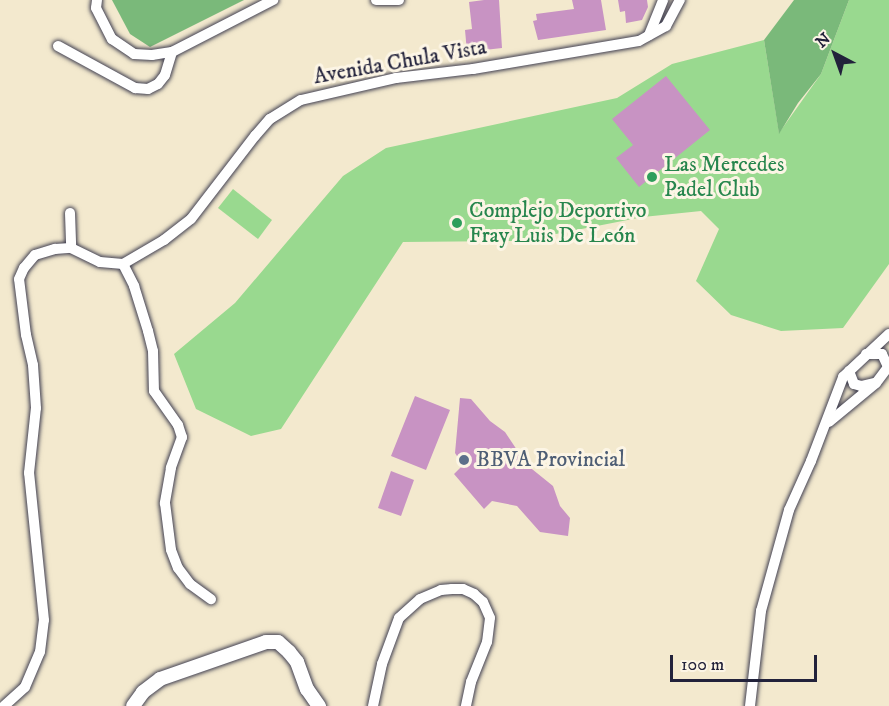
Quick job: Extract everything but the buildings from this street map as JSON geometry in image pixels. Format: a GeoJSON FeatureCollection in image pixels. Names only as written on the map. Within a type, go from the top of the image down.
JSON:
{"type":"FeatureCollection","features":[{"type":"Feature","properties":{"kind":"street"},"geometry":{"type":"LineString","coordinates":[[97,0],[96,8],[112,39],[124,50],[134,54],[152,55],[172,52],[273,0]]}},
{"type":"Feature","properties":{"kind":"street"},"geometry":{"type":"LineString","coordinates":[[376,0],[399,0]]}},
{"type":"Feature","properties":{"kind":"street"},"geometry":{"type":"LineString","coordinates":[[649,35],[663,0]]}},
{"type":"Feature","properties":{"kind":"street","name":"Avenida Chula Vista"},"geometry":{"type":"LineString","coordinates":[[123,264],[164,240],[191,219],[270,119],[301,100],[396,78],[605,49],[639,41],[666,26],[680,0]]}},
{"type":"Feature","properties":{"kind":"street"},"geometry":{"type":"LineString","coordinates":[[58,46],[135,88],[141,89],[158,84],[165,75],[172,52]]}},
{"type":"Feature","properties":{"kind":"street"},"geometry":{"type":"LineString","coordinates":[[70,213],[71,248]]}},
{"type":"Feature","properties":{"kind":"street"},"geometry":{"type":"LineString","coordinates":[[4,706],[25,687],[40,652],[44,620],[29,473],[36,408],[33,365],[26,335],[19,279],[24,268],[35,255],[55,249],[71,248],[100,262],[123,264],[134,286],[153,351],[154,391],[178,425],[182,437],[171,468],[165,503],[171,550],[184,576],[211,599]]}},
{"type":"Feature","properties":{"kind":"street"},"geometry":{"type":"LineString","coordinates":[[750,706],[761,611],[780,535],[843,377],[889,334]]}},
{"type":"Feature","properties":{"kind":"street"},"geometry":{"type":"LineString","coordinates":[[825,426],[836,413],[876,383],[889,367],[882,354],[866,354]]}},
{"type":"Feature","properties":{"kind":"street"},"geometry":{"type":"LineString","coordinates":[[849,371],[851,380],[858,386],[876,383]]}},
{"type":"Feature","properties":{"kind":"street"},"geometry":{"type":"LineString","coordinates":[[373,706],[382,664],[399,618],[420,599],[441,590],[463,589],[474,594],[483,602],[490,618],[487,642],[471,682],[466,706]]}},
{"type":"Feature","properties":{"kind":"street"},"geometry":{"type":"LineString","coordinates":[[134,706],[143,692],[160,679],[266,642],[278,642],[297,662],[307,689],[319,706]]}},
{"type":"Feature","properties":{"kind":"green space"},"geometry":{"type":"Polygon","coordinates":[[[112,0],[244,0],[150,47],[130,34],[112,0]]]}},
{"type":"Feature","properties":{"kind":"green space"},"geometry":{"type":"Polygon","coordinates":[[[794,0],[849,0],[821,74],[798,103],[779,134],[764,40],[794,0]]]}},
{"type":"Feature","properties":{"kind":"green space","name":"Complejo Deportivo Fray Luis De León"},"geometry":{"type":"Polygon","coordinates":[[[849,0],[889,0],[889,264],[843,328],[781,331],[731,315],[696,281],[719,229],[701,211],[643,217],[520,241],[403,242],[281,429],[251,436],[196,409],[174,354],[235,303],[343,176],[386,148],[617,98],[672,64],[764,40],[779,133],[821,74],[849,0]]]}},
{"type":"Feature","properties":{"kind":"green space"},"geometry":{"type":"Polygon","coordinates":[[[233,189],[272,220],[258,239],[218,208],[233,189]]]}},
{"type":"Feature","properties":{"kind":"place","name":"Las Mercedes Padel Club"},"geometry":{"type":"Point","coordinates":[652,177]}},
{"type":"Feature","properties":{"kind":"place","name":"Complejo Deportivo Fray Luis De León"},"geometry":{"type":"Point","coordinates":[457,223]}},
{"type":"Feature","properties":{"kind":"place","name":"BBVA Provincial"},"geometry":{"type":"Point","coordinates":[464,460]}}]}
